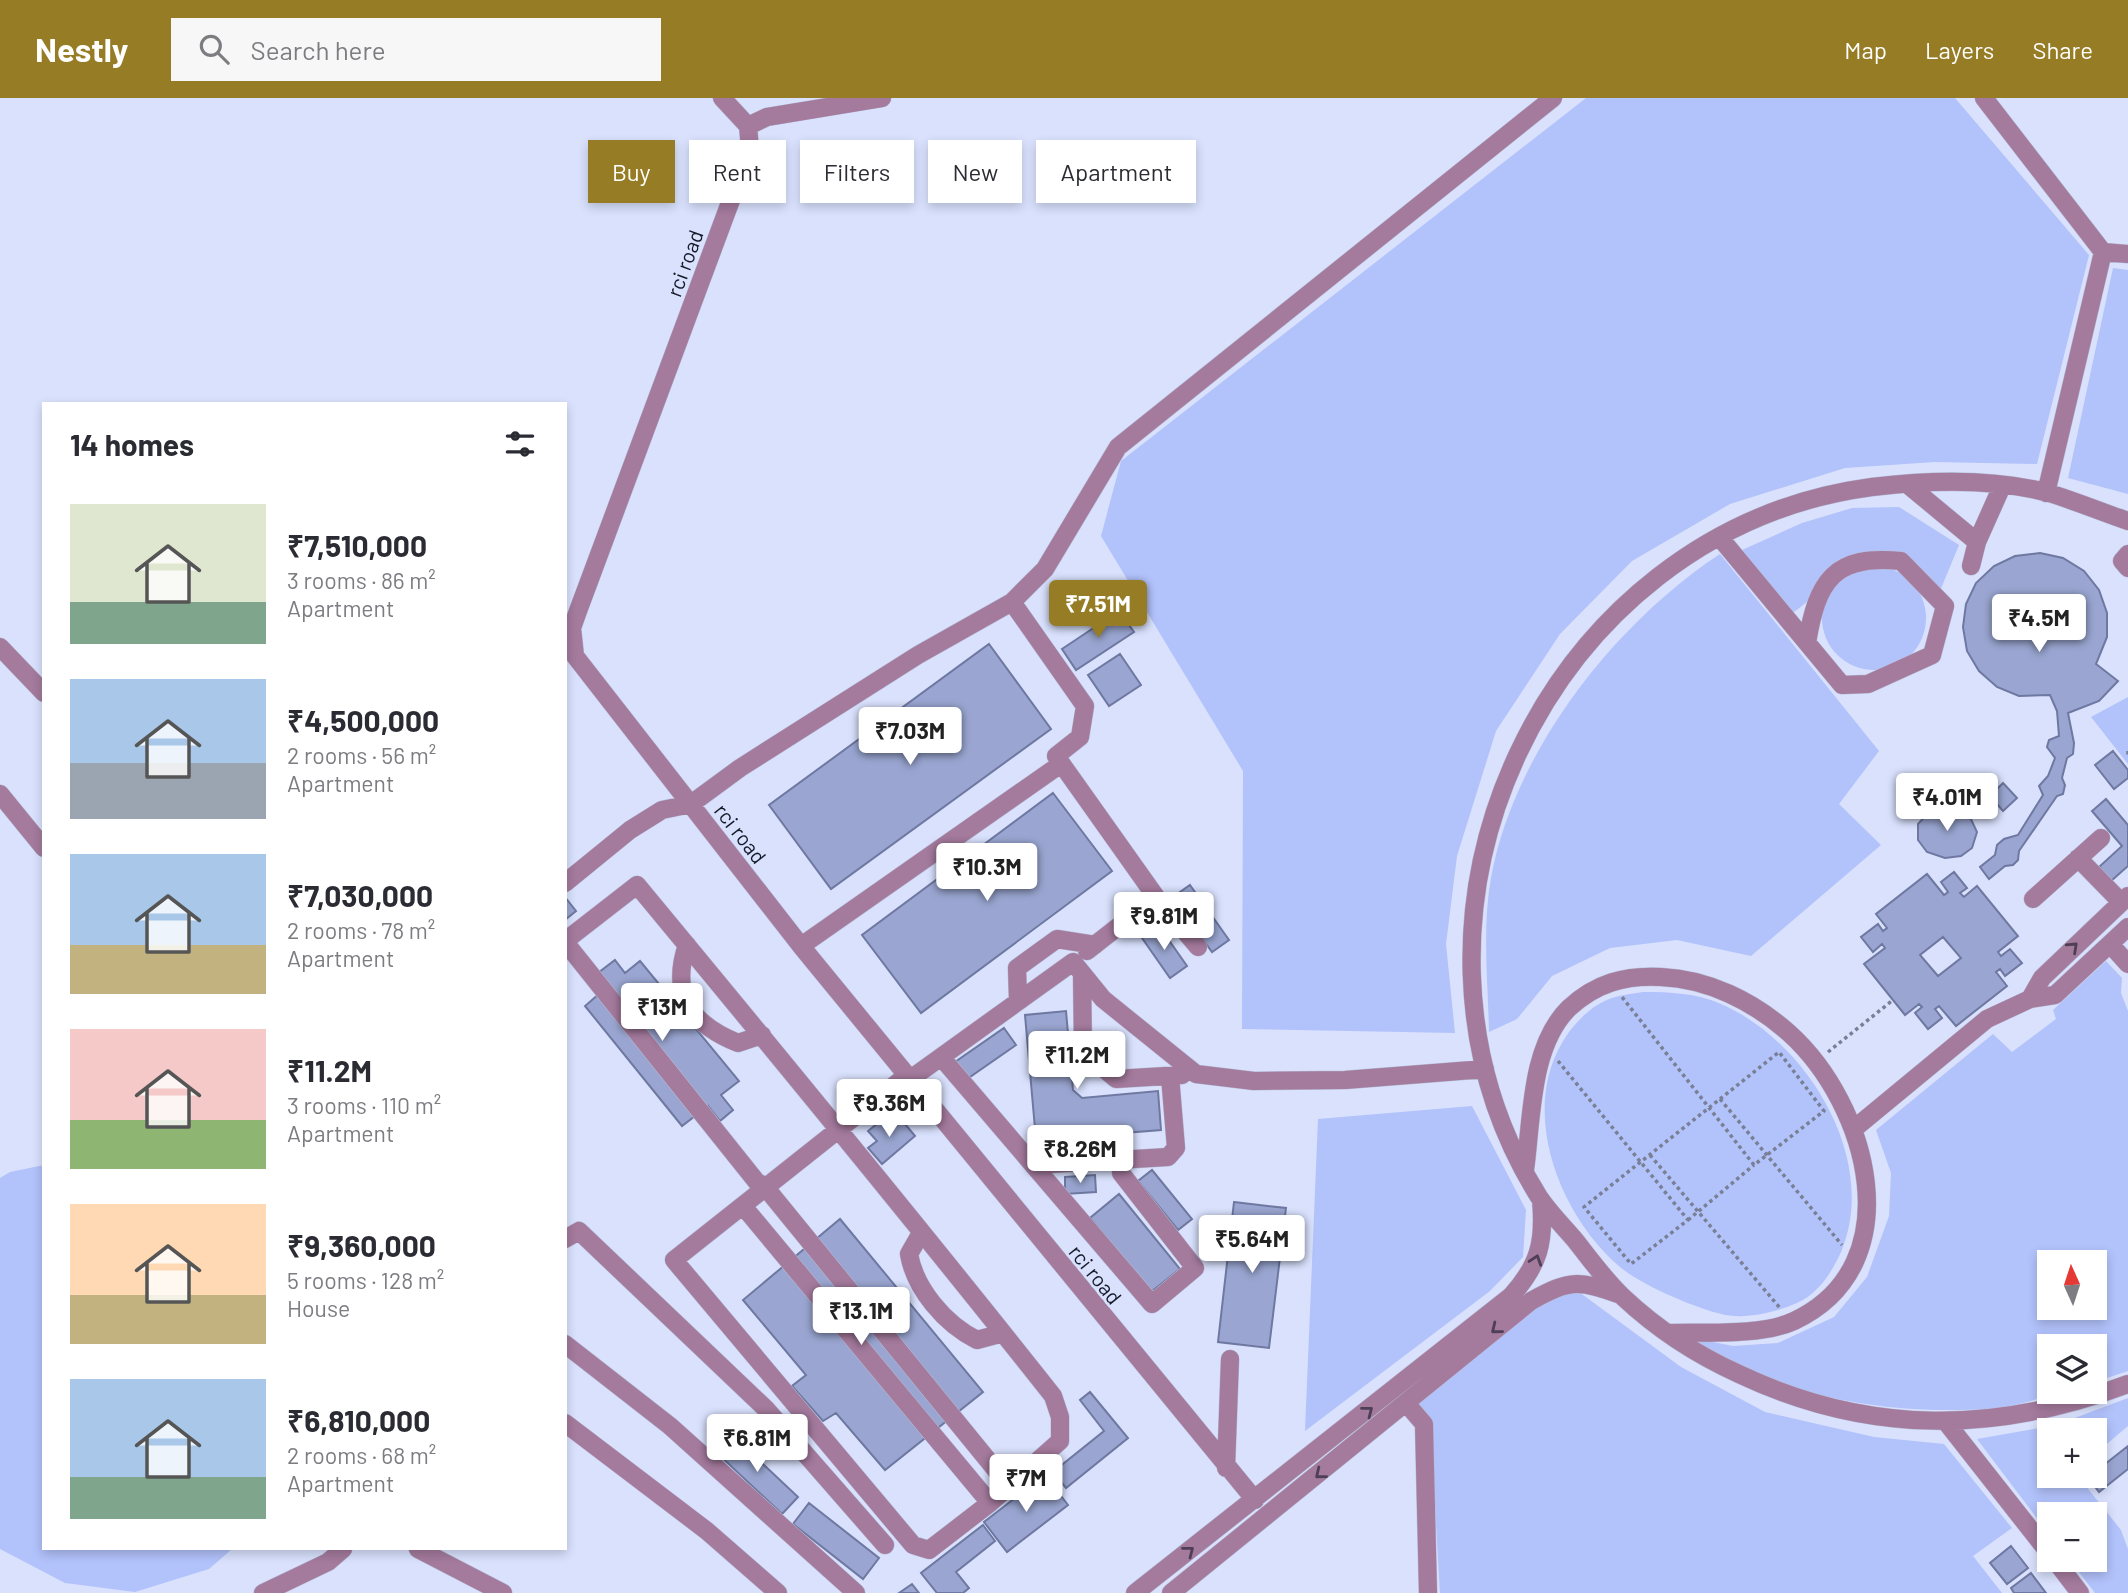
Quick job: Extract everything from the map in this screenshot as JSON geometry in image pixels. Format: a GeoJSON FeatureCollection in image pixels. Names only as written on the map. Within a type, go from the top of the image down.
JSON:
{"type":"FeatureCollection","features":[{"type":"Feature","properties":{"kind":"street"},"geometry":{"type":"LineString","coordinates":[[722,98],[748,126],[767,117],[882,98]]}},
{"type":"Feature","properties":{"kind":"street"},"geometry":{"type":"LineString","coordinates":[[567,881],[630,830],[662,810],[691,804],[740,768],[907,662],[1012,602],[1045,569],[1118,447],[1553,98]]}},
{"type":"Feature","properties":{"kind":"street"},"geometry":{"type":"LineString","coordinates":[[1984,98],[2103,252],[2128,254]]}},
{"type":"Feature","properties":{"kind":"street","name":"rci road"},"geometry":{"type":"LineString","coordinates":[[748,126],[750,149],[571,615],[575,656],[801,946],[1226,1468],[1255,1500]]}},
{"type":"Feature","properties":{"kind":"street"},"geometry":{"type":"LineString","coordinates":[[2046,493],[2103,252]]}},
{"type":"Feature","properties":{"kind":"street"},"geometry":{"type":"LineString","coordinates":[[2128,521],[2046,493],[2003,486],[1907,484],[1868,488],[1810,501],[1753,522],[1651,583],[1607,623],[1568,668],[1535,717],[1508,770],[1486,838],[1476,884],[1471,944],[1474,1003],[1485,1069],[1501,1117],[1525,1170],[1541,1199],[1621,1295],[1668,1333],[1718,1365],[1783,1394],[1828,1408],[1887,1419],[1946,1422],[2014,1417],[2080,1402],[2128,1384]]}},
{"type":"Feature","properties":{"kind":"street"},"geometry":{"type":"LineString","coordinates":[[1907,484],[1977,541]]}},
{"type":"Feature","properties":{"kind":"street"},"geometry":{"type":"LineString","coordinates":[[1971,566],[1977,541],[2003,486]]}},
{"type":"Feature","properties":{"kind":"street"},"geometry":{"type":"LineString","coordinates":[[1721,539],[1807,643],[1842,685],[1868,684],[1932,655],[1945,606],[1901,561],[1860,560],[1839,571],[1823,588],[1812,612],[1807,643]]}},
{"type":"Feature","properties":{"kind":"street"},"geometry":{"type":"LineString","coordinates":[[2128,554],[2122,561],[2128,568]]}},
{"type":"Feature","properties":{"kind":"street"},"geometry":{"type":"LineString","coordinates":[[1012,602],[1084,706],[1080,737],[1056,756],[1156,897],[1198,947]]}},
{"type":"Feature","properties":{"kind":"street"},"geometry":{"type":"LineString","coordinates":[[0,646],[42,691]]}},
{"type":"Feature","properties":{"kind":"street"},"geometry":{"type":"LineString","coordinates":[[801,946],[1061,764]]}},
{"type":"Feature","properties":{"kind":"street"},"geometry":{"type":"LineString","coordinates":[[0,794],[42,846]]}},
{"type":"Feature","properties":{"kind":"street"},"geometry":{"type":"LineString","coordinates":[[2033,899],[2101,838]]}},
{"type":"Feature","properties":{"kind":"street"},"geometry":{"type":"LineString","coordinates":[[2030,999],[2042,978],[2124,899],[2078,858]]}},
{"type":"Feature","properties":{"kind":"street"},"geometry":{"type":"LineString","coordinates":[[567,940],[637,885],[762,1035],[838,1131],[920,1233],[1053,1396],[1060,1418],[1060,1441],[990,1503],[929,1550],[913,1545],[674,1260],[838,1131],[908,1078],[1018,1002],[1077,967],[1095,945],[1156,897]]}},
{"type":"Feature","properties":{"kind":"street"},"geometry":{"type":"LineString","coordinates":[[1855,1128],[1987,1019],[2030,999],[2055,995],[2127,930]]}},
{"type":"Feature","properties":{"kind":"street"},"geometry":{"type":"LineString","coordinates":[[1018,1002],[1017,968],[1057,939],[1095,945]]}},
{"type":"Feature","properties":{"kind":"street"},"geometry":{"type":"LineString","coordinates":[[2110,944],[2128,964]]}},
{"type":"Feature","properties":{"kind":"street"},"geometry":{"type":"LineString","coordinates":[[567,945],[756,1181],[766,1188],[1009,1486]]}},
{"type":"Feature","properties":{"kind":"street"},"geometry":{"type":"LineString","coordinates":[[687,945],[680,979],[682,994],[691,1010],[706,1026],[738,1043],[762,1035]]}},
{"type":"Feature","properties":{"kind":"street"},"geometry":{"type":"LineString","coordinates":[[1077,967],[1083,1051],[1116,1079],[1196,1074],[1254,1082],[1345,1080],[1485,1069]]}},
{"type":"Feature","properties":{"kind":"street"},"geometry":{"type":"LineString","coordinates":[[1077,967],[1103,999],[1196,1074]]}},
{"type":"Feature","properties":{"kind":"street"},"geometry":{"type":"LineString","coordinates":[[1525,1170],[1546,1046],[1568,1009],[1610,981],[1631,975],[1690,978],[1748,1002],[1790,1033],[1816,1063],[1855,1128],[1864,1160],[1868,1211],[1860,1247],[1843,1283],[1824,1304],[1792,1322],[1752,1329],[1668,1333]]}},
{"type":"Feature","properties":{"kind":"street"},"geometry":{"type":"LineString","coordinates":[[941,1057],[1152,1304],[1195,1268],[1121,1173],[1122,1160]]}},
{"type":"Feature","properties":{"kind":"street"},"geometry":{"type":"LineString","coordinates":[[1033,1165],[1168,1157],[1176,1148],[1170,1076]]}},
{"type":"Feature","properties":{"kind":"street"},"geometry":{"type":"LineString","coordinates":[[1135,1593],[1511,1296],[1531,1273],[1539,1253],[1543,1222],[1541,1199]]}},
{"type":"Feature","properties":{"kind":"street"},"geometry":{"type":"LineString","coordinates":[[743,1206],[990,1503]]}},
{"type":"Feature","properties":{"kind":"street"},"geometry":{"type":"LineString","coordinates":[[567,1238],[579,1231],[766,1409],[885,1545]]}},
{"type":"Feature","properties":{"kind":"street"},"geometry":{"type":"LineString","coordinates":[[920,1233],[909,1254],[915,1279],[951,1324],[977,1340],[1003,1333]]}},
{"type":"Feature","properties":{"kind":"street"},"geometry":{"type":"LineString","coordinates":[[1171,1593],[1531,1301],[1557,1286],[1584,1282],[1621,1295]]}},
{"type":"Feature","properties":{"kind":"street"},"geometry":{"type":"LineString","coordinates":[[567,1346],[670,1426],[856,1593]]}},
{"type":"Feature","properties":{"kind":"street"},"geometry":{"type":"LineString","coordinates":[[1226,1468],[1230,1359]]}},
{"type":"Feature","properties":{"kind":"street"},"geometry":{"type":"LineString","coordinates":[[1406,1403],[1424,1424],[1428,1593]]}},
{"type":"Feature","properties":{"kind":"street"},"geometry":{"type":"LineString","coordinates":[[1946,1422],[2037,1538]]}},
{"type":"Feature","properties":{"kind":"street"},"geometry":{"type":"LineString","coordinates":[[567,1425],[707,1531],[778,1593]]}},
{"type":"Feature","properties":{"kind":"street"},"geometry":{"type":"LineString","coordinates":[[263,1593],[328,1562],[343,1550]]}},
{"type":"Feature","properties":{"kind":"street"},"geometry":{"type":"LineString","coordinates":[[420,1550],[503,1593]]}},
{"type":"Feature","properties":{"kind":"street"},"geometry":{"type":"LineString","coordinates":[[2064,1572],[2080,1593]]}},
{"type":"Feature","properties":{"kind":"path"},"geometry":{"type":"LineString","coordinates":[[2128,751],[2128,757]]}},
{"type":"Feature","properties":{"kind":"path"},"geometry":{"type":"LineString","coordinates":[[1610,981],[1754,1165]]}},
{"type":"Feature","properties":{"kind":"path"},"geometry":{"type":"LineString","coordinates":[[1816,1063],[1893,1000]]}},
{"type":"Feature","properties":{"kind":"path"},"geometry":{"type":"LineString","coordinates":[[1546,1046],[1688,1220]]}},
{"type":"Feature","properties":{"kind":"path"},"geometry":{"type":"LineString","coordinates":[[1779,1052],[1824,1111],[1631,1264],[1584,1207],[1708,1109],[1779,1052]]}},
{"type":"Feature","properties":{"kind":"path"},"geometry":{"type":"LineString","coordinates":[[1720,1099],[1854,1260]]}},
{"type":"Feature","properties":{"kind":"path"},"geometry":{"type":"LineString","coordinates":[[1650,1154],[1792,1322]]}},
{"type":"Feature","properties":{"kind":"shaded area"},"geometry":{"type":"Polygon","coordinates":[[[1586,98],[1955,98],[2089,255],[2037,464],[1935,462],[1845,468],[1730,504],[1632,561],[1560,634],[1496,731],[1457,856],[1446,944],[1455,1033],[1242,1029],[1243,771],[1101,536],[1121,461],[1586,98]]]}},
{"type":"Feature","properties":{"kind":"shaded area"},"geometry":{"type":"Polygon","coordinates":[[[2113,268],[2128,270],[2128,494],[2068,478],[2113,268]]]}},
{"type":"Feature","properties":{"kind":"shaded area"},"geometry":{"type":"Polygon","coordinates":[[[1899,507],[1959,545],[1940,591],[1920,572],[1897,557],[1873,551],[1859,553],[1839,564],[1808,600],[1792,613],[1742,550],[1802,523],[1852,508],[1899,507]]]}},
{"type":"Feature","properties":{"kind":"shaded area"},"geometry":{"type":"Polygon","coordinates":[[[1720,554],[1879,751],[1839,804],[1881,845],[1751,956],[1677,940],[1610,948],[1552,976],[1517,1019],[1489,1032],[1486,955],[1488,897],[1503,830],[1522,783],[1546,738],[1607,653],[1643,616],[1720,554]]]}},
{"type":"Feature","properties":{"kind":"shaded area"},"geometry":{"type":"Polygon","coordinates":[[[1874,566],[1894,570],[1911,581],[1922,598],[1926,618],[1922,638],[1911,655],[1894,666],[1874,670],[1854,666],[1837,655],[1826,638],[1822,618],[1826,598],[1837,581],[1854,570],[1874,566]]]}},
{"type":"Feature","properties":{"kind":"shaded area"},"geometry":{"type":"Polygon","coordinates":[[[2128,697],[2128,764],[2091,717],[2128,697]]]}},
{"type":"Feature","properties":{"kind":"shaded area"},"geometry":{"type":"Polygon","coordinates":[[[2106,961],[2122,978],[2121,993],[2128,1011],[2128,1371],[2107,1378],[2107,1334],[2037,1334],[2037,1399],[1996,1408],[1911,1409],[1832,1398],[1794,1388],[1757,1375],[1692,1338],[1733,1346],[1778,1343],[1834,1317],[1867,1277],[1889,1216],[1891,1173],[1876,1130],[1993,1034],[2012,1052],[2056,1019],[2053,1010],[2106,961]]]}},
{"type":"Feature","properties":{"kind":"shaded area"},"geometry":{"type":"Polygon","coordinates":[[[1643,992],[1702,997],[1721,1004],[1752,1022],[1782,1045],[1807,1074],[1828,1107],[1843,1143],[1851,1180],[1851,1216],[1841,1252],[1833,1267],[1824,1282],[1805,1299],[1762,1314],[1734,1316],[1670,1296],[1620,1267],[1599,1246],[1564,1192],[1546,1132],[1545,1101],[1550,1071],[1562,1043],[1587,1012],[1611,998],[1643,992]]]}},
{"type":"Feature","properties":{"kind":"shaded area"},"geometry":{"type":"Polygon","coordinates":[[[1472,1106],[1526,1210],[1523,1257],[1490,1291],[1305,1431],[1318,1119],[1472,1106]]]}},
{"type":"Feature","properties":{"kind":"shaded area"},"geometry":{"type":"Polygon","coordinates":[[[42,1165],[42,1550],[231,1550],[209,1569],[135,1592],[65,1583],[0,1549],[0,1178],[10,1172],[42,1165]]]}},
{"type":"Feature","properties":{"kind":"shaded area"},"geometry":{"type":"Polygon","coordinates":[[[1575,1289],[1681,1367],[1765,1412],[1874,1437],[1944,1444],[2012,1528],[1973,1556],[2002,1593],[1440,1593],[1430,1421],[1415,1403],[1544,1299],[1575,1289]]]}},
{"type":"Feature","properties":{"kind":"shaded area"},"geometry":{"type":"Polygon","coordinates":[[[2128,1398],[2128,1426],[2107,1444],[2107,1418],[2075,1418],[2128,1398]]]}},
{"type":"Feature","properties":{"kind":"shaded area"},"geometry":{"type":"Polygon","coordinates":[[[2037,1428],[2037,1488],[2087,1488],[2099,1502],[2037,1502],[2037,1518],[1977,1439],[2037,1428]]]}},
{"type":"Feature","properties":{"kind":"shaded area"},"geometry":{"type":"Polygon","coordinates":[[[2107,1512],[2121,1530],[2128,1549],[2128,1593],[2095,1593],[2079,1572],[2107,1572],[2107,1512]]]}},
{"type":"Feature","properties":{"kind":"building"},"geometry":{"type":"Polygon","coordinates":[[[2040,553],[2063,558],[2084,571],[2099,590],[2107,613],[2107,637],[2096,664],[2118,681],[2099,701],[2068,713],[2074,743],[2073,754],[2067,758],[2062,778],[2065,785],[2063,794],[2057,796],[2019,851],[2018,860],[2013,865],[2005,866],[1989,879],[1980,867],[1995,855],[1997,845],[2004,839],[2018,835],[2043,795],[2039,786],[2048,776],[2055,758],[2047,747],[2049,740],[2059,736],[2057,711],[2050,695],[2019,696],[1997,687],[1979,671],[1967,651],[1963,627],[1966,604],[1976,583],[1994,566],[2015,556],[2040,553]]]}},
{"type":"Feature","properties":{"kind":"building"},"geometry":{"type":"Polygon","coordinates":[[[1119,611],[1134,632],[1076,670],[1062,649],[1119,611]]]}},
{"type":"Feature","properties":{"kind":"building"},"geometry":{"type":"Polygon","coordinates":[[[989,644],[1051,729],[831,889],[769,805],[989,644]]]}},
{"type":"Feature","properties":{"kind":"building"},"geometry":{"type":"Polygon","coordinates":[[[1120,654],[1141,685],[1109,706],[1088,675],[1120,654]]]}},
{"type":"Feature","properties":{"kind":"building"},"geometry":{"type":"Polygon","coordinates":[[[2113,751],[2128,770],[2128,778],[2114,789],[2095,765],[2113,751]]]}},
{"type":"Feature","properties":{"kind":"building"},"geometry":{"type":"Polygon","coordinates":[[[2003,783],[2017,798],[2003,811],[1990,796],[2003,783]]]}},
{"type":"Feature","properties":{"kind":"building"},"geometry":{"type":"Polygon","coordinates":[[[1053,793],[1112,871],[921,1013],[862,935],[1053,793]]]}},
{"type":"Feature","properties":{"kind":"building"},"geometry":{"type":"Polygon","coordinates":[[[2106,799],[2128,825],[2128,866],[2111,881],[2099,867],[2122,846],[2092,811],[2106,799]]]}},
{"type":"Feature","properties":{"kind":"building"},"geometry":{"type":"Polygon","coordinates":[[[1950,807],[1970,817],[1977,832],[1972,848],[1961,856],[1945,858],[1927,852],[1918,840],[1918,824],[1930,811],[1950,807]]]}},
{"type":"Feature","properties":{"kind":"building"},"geometry":{"type":"Polygon","coordinates":[[[1954,872],[1967,888],[1960,893],[1964,897],[1977,886],[2018,936],[1998,952],[2001,956],[2010,949],[2022,963],[2005,976],[2000,969],[1996,972],[2007,986],[1956,1026],[1939,1006],[1935,1009],[1942,1018],[1928,1029],[1915,1013],[1922,1007],[1919,1004],[1905,1015],[1864,964],[1885,948],[1882,944],[1873,952],[1861,937],[1878,924],[1883,931],[1887,928],[1876,914],[1927,874],[1944,895],[1948,892],[1941,882],[1954,872]],[[1943,937],[1920,955],[1938,976],[1961,958],[1943,937]]]}},
{"type":"Feature","properties":{"kind":"building"},"geometry":{"type":"Polygon","coordinates":[[[1190,885],[1229,940],[1212,952],[1173,897],[1190,885]]]}},
{"type":"Feature","properties":{"kind":"building"},"geometry":{"type":"Polygon","coordinates":[[[567,900],[576,911],[567,918],[567,900]]]}},
{"type":"Feature","properties":{"kind":"building"},"geometry":{"type":"Polygon","coordinates":[[[1159,926],[1187,966],[1170,978],[1142,938],[1159,926]]]}},
{"type":"Feature","properties":{"kind":"building"},"geometry":{"type":"Polygon","coordinates":[[[615,960],[625,973],[640,961],[739,1081],[721,1095],[733,1110],[720,1121],[708,1106],[682,1126],[585,1006],[608,986],[598,973],[615,960]]]}},
{"type":"Feature","properties":{"kind":"building"},"geometry":{"type":"Polygon","coordinates":[[[1066,1011],[1073,1090],[1082,1098],[1158,1091],[1161,1130],[1036,1140],[1025,1015],[1066,1011]]]}},
{"type":"Feature","properties":{"kind":"building"},"geometry":{"type":"Polygon","coordinates":[[[1004,1028],[1016,1045],[967,1079],[955,1062],[1004,1028]]]}},
{"type":"Feature","properties":{"kind":"building"},"geometry":{"type":"Polygon","coordinates":[[[900,1118],[915,1136],[882,1164],[868,1148],[877,1141],[868,1131],[883,1119],[890,1127],[900,1118]]]}},
{"type":"Feature","properties":{"kind":"building"},"geometry":{"type":"Polygon","coordinates":[[[1152,1170],[1192,1219],[1178,1230],[1138,1181],[1152,1170]]]}},
{"type":"Feature","properties":{"kind":"building"},"geometry":{"type":"Polygon","coordinates":[[[1095,1175],[1096,1192],[1065,1194],[1065,1177],[1095,1175]]]}},
{"type":"Feature","properties":{"kind":"building"},"geometry":{"type":"Polygon","coordinates":[[[1119,1194],[1180,1269],[1151,1292],[1090,1218],[1119,1194]]]}},
{"type":"Feature","properties":{"kind":"building"},"geometry":{"type":"Polygon","coordinates":[[[1234,1202],[1286,1208],[1269,1348],[1218,1342],[1234,1202]]]}},
{"type":"Feature","properties":{"kind":"building"},"geometry":{"type":"Polygon","coordinates":[[[840,1219],[983,1392],[885,1470],[836,1413],[823,1421],[792,1386],[806,1375],[743,1300],[840,1219]]]}},
{"type":"Feature","properties":{"kind":"building"},"geometry":{"type":"Polygon","coordinates":[[[1090,1392],[1128,1438],[1066,1488],[1053,1472],[1104,1431],[1080,1400],[1090,1392]]]}},
{"type":"Feature","properties":{"kind":"building"},"geometry":{"type":"Polygon","coordinates":[[[732,1435],[798,1497],[782,1514],[716,1452],[732,1435]]]}},
{"type":"Feature","properties":{"kind":"building"},"geometry":{"type":"Polygon","coordinates":[[[2128,1446],[2128,1469],[2107,1486],[2107,1463],[2128,1446]]]}},
{"type":"Feature","properties":{"kind":"building"},"geometry":{"type":"Polygon","coordinates":[[[1045,1475],[1068,1505],[1007,1552],[984,1522],[1045,1475]]]}},
{"type":"Feature","properties":{"kind":"building"},"geometry":{"type":"Polygon","coordinates":[[[809,1503],[879,1558],[863,1579],[793,1524],[809,1503]]]}},
{"type":"Feature","properties":{"kind":"building"},"geometry":{"type":"Polygon","coordinates":[[[983,1525],[995,1541],[956,1572],[969,1588],[963,1593],[937,1593],[921,1573],[983,1525]]]}},
{"type":"Feature","properties":{"kind":"building"},"geometry":{"type":"Polygon","coordinates":[[[2011,1546],[2028,1568],[2007,1584],[1990,1563],[2011,1546]]]}},
{"type":"Feature","properties":{"kind":"building"},"geometry":{"type":"Polygon","coordinates":[[[2031,1573],[2046,1593],[2014,1593],[2011,1588],[2031,1573]]]}},
{"type":"Feature","properties":{"kind":"building"},"geometry":{"type":"Polygon","coordinates":[[[912,1584],[919,1593],[899,1593],[912,1584]]]}}]}
